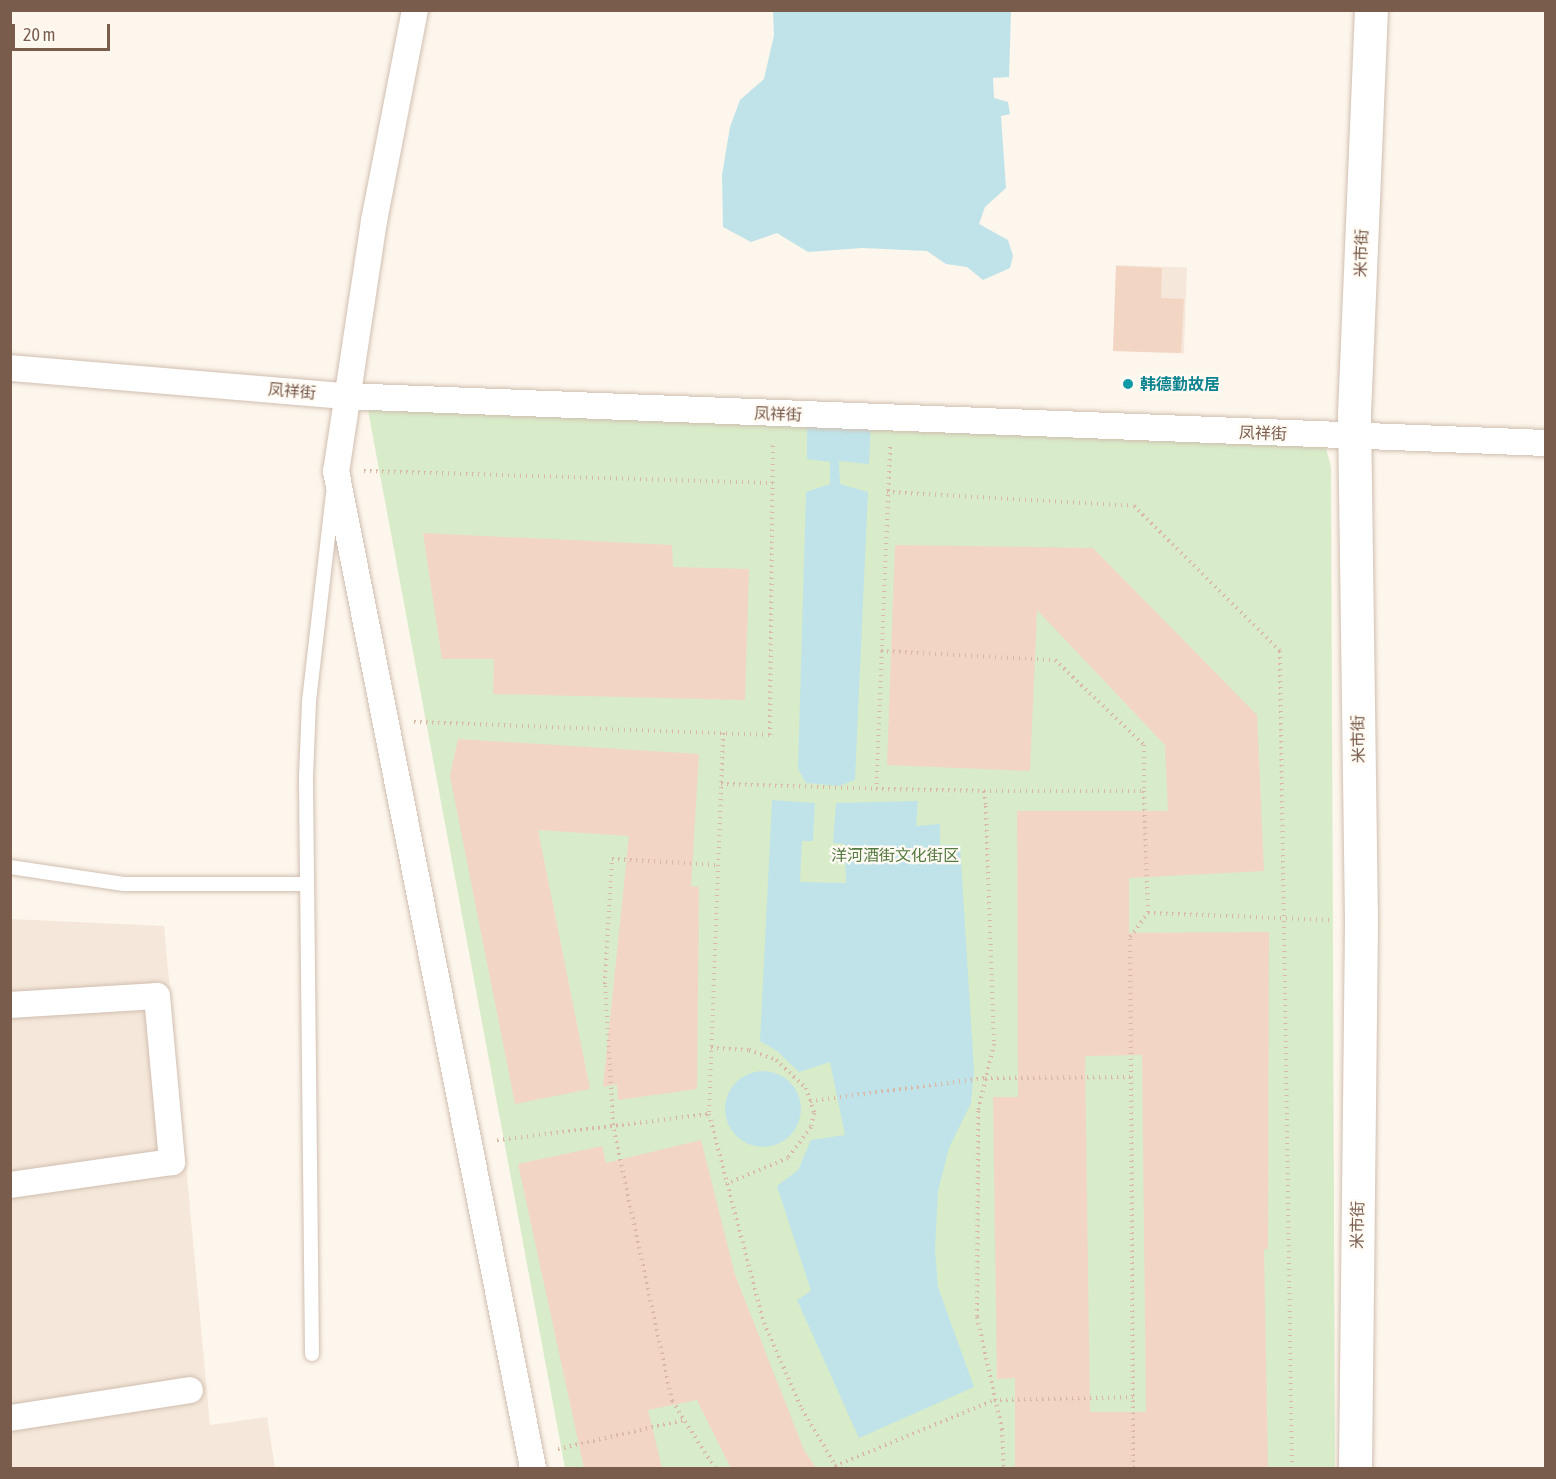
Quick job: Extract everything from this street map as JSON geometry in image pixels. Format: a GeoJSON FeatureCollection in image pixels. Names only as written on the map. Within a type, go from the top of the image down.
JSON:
{"type":"FeatureCollection","features":[{"type":"Feature","properties":{"kind":"street"},"geometry":{"type":"LineString","coordinates":[[415,10],[344,396],[336,471],[532,1462]]}},
{"type":"Feature","properties":{"kind":"street","name":"米市街"},"geometry":{"type":"LineString","coordinates":[[1355,1468],[1361,921],[1355,437],[1371,10]]}},
{"type":"Feature","properties":{"kind":"street","name":"凤祥街"},"geometry":{"type":"LineString","coordinates":[[10,368],[344,396],[1545,443]]}},
{"type":"Feature","properties":{"kind":"street"},"geometry":{"type":"LineString","coordinates":[[10,1005],[157,996],[172,1162],[10,1185]]}},
{"type":"Feature","properties":{"kind":"street"},"geometry":{"type":"LineString","coordinates":[[10,1418],[190,1390]]}},
{"type":"Feature","properties":{"kind":"lane"},"geometry":{"type":"LineString","coordinates":[[312,1354],[307,884],[309,701],[344,396]]}},
{"type":"Feature","properties":{"kind":"lane"},"geometry":{"type":"LineString","coordinates":[[10,867],[124,884],[307,884]]}},
{"type":"Feature","properties":{"kind":"path"},"geometry":{"type":"LineString","coordinates":[[386,722],[770,735],[773,413]]}},
{"type":"Feature","properties":{"kind":"path"},"geometry":{"type":"LineString","coordinates":[[876,789],[887,492],[892,418]]}},
{"type":"Feature","properties":{"kind":"path"},"geometry":{"type":"LineString","coordinates":[[336,471],[773,483]]}},
{"type":"Feature","properties":{"kind":"path"},"geometry":{"type":"LineString","coordinates":[[887,492],[1134,506],[1280,651],[1292,1468]]}},
{"type":"Feature","properties":{"kind":"path"},"geometry":{"type":"LineString","coordinates":[[881,651],[1055,660],[1144,745],[1148,913],[1130,937],[1133,1468]]}},
{"type":"Feature","properties":{"kind":"path"},"geometry":{"type":"LineString","coordinates":[[723,733],[710,1114],[726,1184],[764,1323],[802,1408],[836,1467],[994,1400],[1133,1397]]}},
{"type":"Feature","properties":{"kind":"path"},"geometry":{"type":"LineString","coordinates":[[721,784],[984,791],[1144,791]]}},
{"type":"Feature","properties":{"kind":"path"},"geometry":{"type":"LineString","coordinates":[[984,791],[994,1044],[978,1111],[977,1317],[1002,1429],[1004,1468]]}},
{"type":"Feature","properties":{"kind":"path"},"geometry":{"type":"LineString","coordinates":[[715,1468],[672,1401],[613,1125],[605,984],[612,859],[717,865]]}},
{"type":"Feature","properties":{"kind":"path"},"geometry":{"type":"LineString","coordinates":[[1148,913],[1361,921]]}},
{"type":"Feature","properties":{"kind":"path"},"geometry":{"type":"LineString","coordinates":[[711,1048],[749,1050],[776,1060],[799,1080],[810,1101],[811,1127],[788,1158],[726,1184]]}},
{"type":"Feature","properties":{"kind":"path"},"geometry":{"type":"LineString","coordinates":[[810,1101],[985,1078],[1131,1077]]}},
{"type":"Feature","properties":{"kind":"path"},"geometry":{"type":"LineString","coordinates":[[469,1144],[710,1114]]}},
{"type":"Feature","properties":{"kind":"path"},"geometry":{"type":"LineString","coordinates":[[532,1462],[684,1420]]}},
{"type":"Feature","properties":{"kind":"shaded area","name":"韩德勤故居"},"geometry":{"type":"Polygon","coordinates":[[[1116,265],[1187,267],[1184,353],[1113,351],[1116,265]]]}},
{"type":"Feature","properties":{"kind":"shaded area"},"geometry":{"type":"Polygon","coordinates":[[[11,919],[164,926],[210,1425],[267,1417],[275,1468],[11,1468],[11,919]]]}},
{"type":"Feature","properties":{"kind":"green space","name":"洋河酒街文化街区"},"geometry":{"type":"Polygon","coordinates":[[[365,394],[1321,429],[1331,467],[1335,1468],[565,1468],[365,394]]]}},
{"type":"Feature","properties":{"kind":"water"},"geometry":{"type":"Polygon","coordinates":[[[773,11],[1011,11],[1009,77],[993,78],[994,98],[1008,102],[1010,114],[1001,116],[1006,188],[985,207],[979,224],[1008,240],[1013,256],[1010,268],[983,280],[967,267],[946,264],[927,251],[862,248],[808,252],[777,233],[751,242],[723,227],[722,175],[730,127],[740,100],[764,79],[774,35],[773,11]]]}},
{"type":"Feature","properties":{"kind":"water"},"geometry":{"type":"Polygon","coordinates":[[[807,419],[871,421],[869,464],[839,461],[840,484],[868,492],[855,780],[839,786],[806,783],[798,769],[806,492],[830,484],[830,462],[807,459],[807,419]]]}},
{"type":"Feature","properties":{"kind":"water"},"geometry":{"type":"Polygon","coordinates":[[[772,800],[815,803],[813,841],[802,841],[800,882],[846,883],[845,844],[833,843],[836,803],[918,801],[916,826],[940,824],[940,845],[960,845],[974,1071],[971,1103],[949,1148],[938,1191],[935,1250],[938,1287],[974,1387],[859,1438],[797,1300],[811,1291],[777,1186],[798,1170],[811,1140],[845,1135],[830,1062],[799,1072],[777,1051],[760,1041],[772,800]]]}},
{"type":"Feature","properties":{"kind":"water"},"geometry":{"type":"Polygon","coordinates":[[[756,1071],[770,1071],[784,1077],[795,1088],[801,1102],[798,1124],[790,1136],[770,1147],[756,1147],[742,1141],[731,1130],[725,1116],[725,1102],[731,1088],[742,1077],[756,1071]]]}},
{"type":"Feature","properties":{"kind":"building","name":"韩德勤故居"},"geometry":{"type":"Polygon","coordinates":[[[1116,266],[1162,268],[1161,298],[1184,299],[1181,353],[1113,351],[1116,266]]]}},
{"type":"Feature","properties":{"kind":"building"},"geometry":{"type":"Polygon","coordinates":[[[423,533],[672,545],[673,567],[749,569],[745,700],[493,694],[494,659],[442,659],[423,533]]]}},
{"type":"Feature","properties":{"kind":"building"},"geometry":{"type":"Polygon","coordinates":[[[895,545],[1093,548],[1257,715],[1264,871],[1129,878],[1129,933],[1269,932],[1268,1249],[1264,1249],[1268,1468],[1015,1468],[1015,1378],[997,1379],[993,1097],[1018,1097],[1017,811],[1168,811],[1165,745],[1037,610],[1030,771],[887,765],[895,545]],[[1142,1055],[1085,1056],[1090,1412],[1146,1412],[1142,1055]]]}},
{"type":"Feature","properties":{"kind":"building"},"geometry":{"type":"Polygon","coordinates":[[[458,739],[699,754],[691,886],[699,887],[697,1089],[618,1100],[617,1084],[603,1087],[629,836],[538,830],[590,1089],[515,1104],[450,776],[458,739]]]}},
{"type":"Feature","properties":{"kind":"building"},"geometry":{"type":"Polygon","coordinates":[[[701,1140],[735,1275],[804,1450],[816,1468],[731,1468],[697,1400],[648,1410],[662,1468],[584,1468],[518,1164],[602,1146],[606,1163],[701,1140]]]}},
{"type":"Feature","properties":{"kind":"place","name":"韩德勤故居"},"geometry":{"type":"Point","coordinates":[1128,384]}}]}
